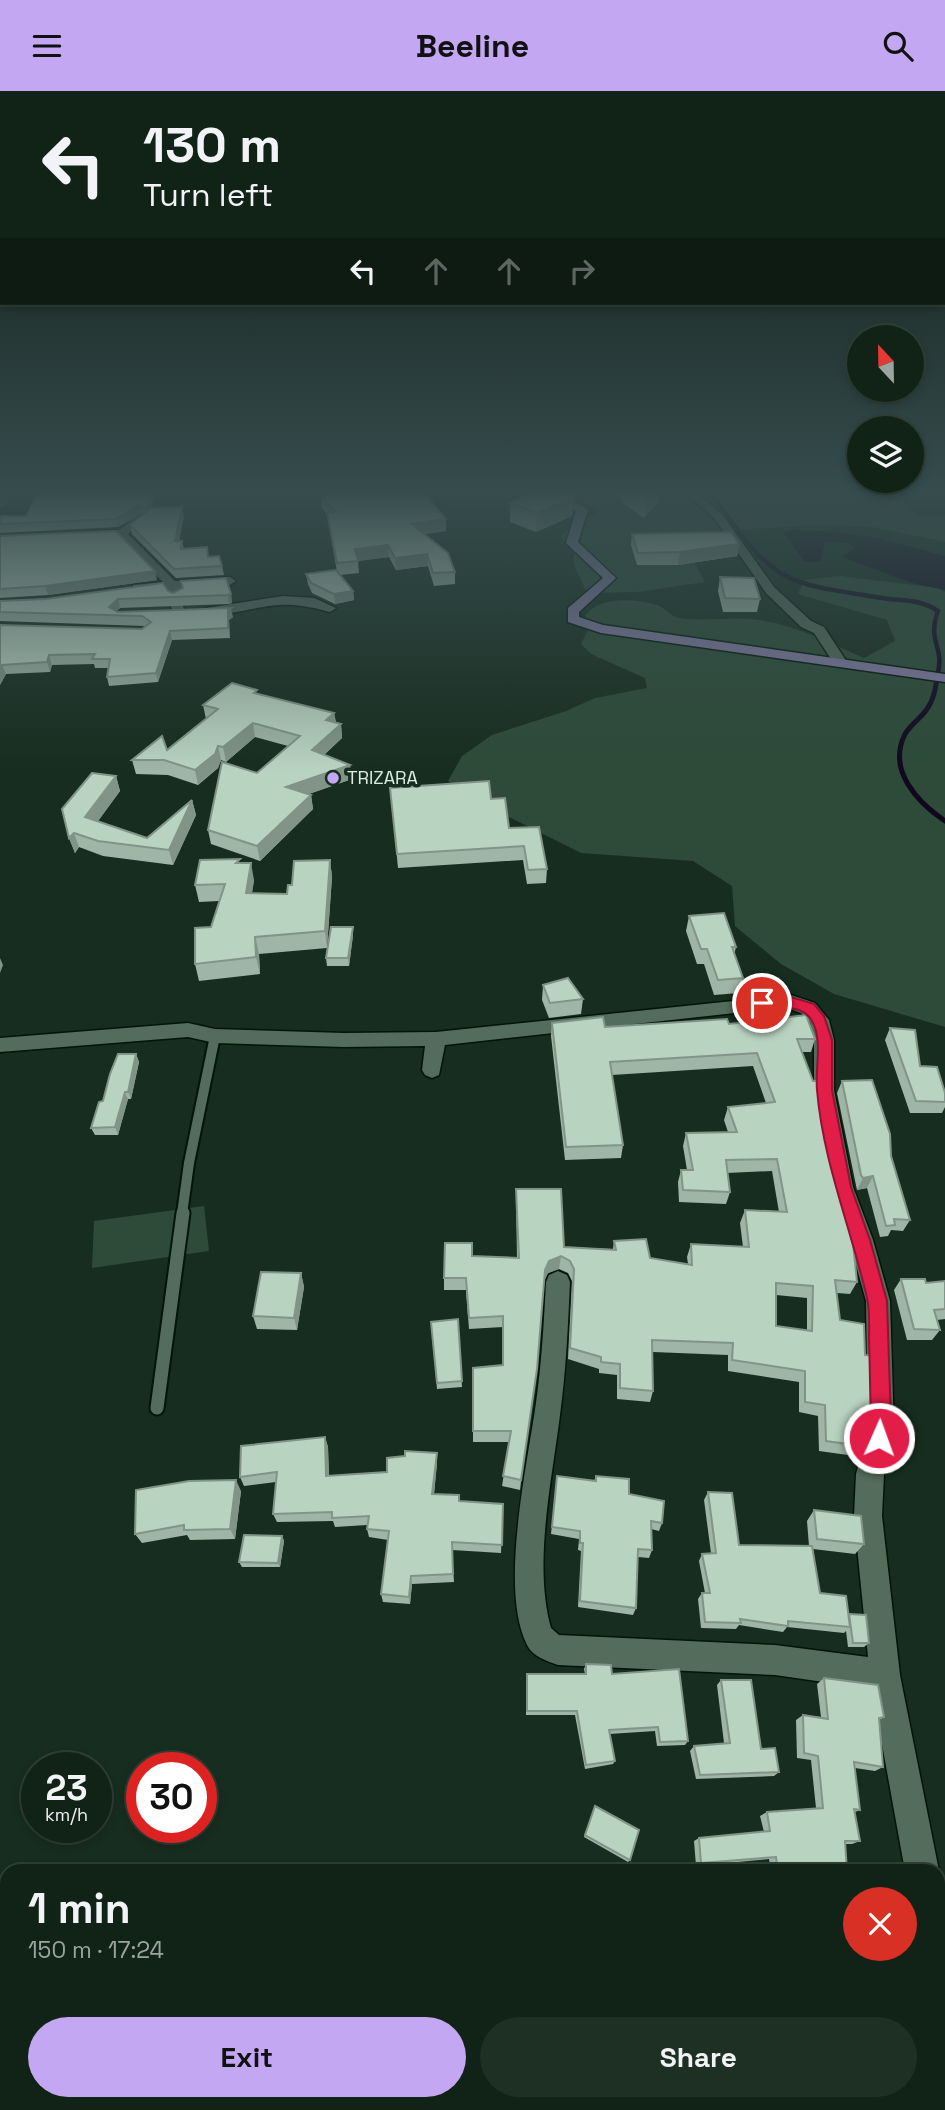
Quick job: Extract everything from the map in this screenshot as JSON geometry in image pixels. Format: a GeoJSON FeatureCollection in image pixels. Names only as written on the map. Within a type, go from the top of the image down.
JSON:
{"type":"FeatureCollection","features":[{"type":"Feature","properties":{"kind":"main road"},"geometry":{"type":"LineString","coordinates":[[604,583],[573,611],[573,619],[601,629],[945,678]]}},
{"type":"Feature","properties":{"kind":"street"},"geometry":{"type":"LineString","coordinates":[[124,590],[198,583]]}},
{"type":"Feature","properties":{"kind":"street"},"geometry":{"type":"LineString","coordinates":[[765,583],[806,624],[819,630],[840,662]]}},
{"type":"Feature","properties":{"kind":"street"},"geometry":{"type":"LineString","coordinates":[[173,585],[173,613],[232,611],[255,602],[290,598],[311,599],[330,608]]}},
{"type":"Feature","properties":{"kind":"street"},"geometry":{"type":"LineString","coordinates":[[0,1045],[159,1031],[188,1031],[215,1036],[436,1039],[762,1003],[791,1002],[808,1008],[819,1020],[824,1040],[824,1090],[842,1187],[861,1240],[877,1301],[881,1431],[870,1474],[868,1516],[885,1675],[921,1864]]}},
{"type":"Feature","properties":{"kind":"street"},"geometry":{"type":"LineString","coordinates":[[432,1070],[436,1039]]}},
{"type":"Feature","properties":{"kind":"street"},"geometry":{"type":"LineString","coordinates":[[558,1282],[550,1392],[531,1551],[531,1605],[538,1637],[547,1646],[558,1650],[775,1660],[885,1675]]}},
{"type":"Feature","properties":{"kind":"lane"},"geometry":{"type":"LineString","coordinates":[[157,1408],[189,1163],[215,1036]]}},
{"type":"Feature","properties":{"kind":"green space"},"geometry":{"type":"Polygon","coordinates":[[[582,583],[697,583],[638,592],[587,593],[582,583]]]}},
{"type":"Feature","properties":{"kind":"green space"},"geometry":{"type":"Polygon","coordinates":[[[803,583],[899,583],[938,588],[945,592],[945,1027],[834,994],[781,964],[735,926],[732,886],[693,861],[581,853],[489,807],[448,781],[462,756],[492,735],[566,711],[595,698],[647,688],[645,678],[591,654],[581,644],[590,626],[584,618],[590,611],[606,602],[627,600],[648,603],[660,606],[679,618],[773,622],[813,635],[864,658],[895,641],[887,620],[798,594],[803,583]]]}},
{"type":"Feature","properties":{"kind":"green space"},"geometry":{"type":"Polygon","coordinates":[[[204,1206],[209,1251],[92,1268],[94,1221],[204,1206]]]}},
{"type":"Feature","properties":{"kind":"shaded area"},"geometry":{"type":"Polygon","coordinates":[[[913,583],[945,583],[945,590],[913,583]]]}},
{"type":"Feature","properties":{"kind":"building"},"geometry":{"type":"Polygon","coordinates":[[[0,583],[65,583],[45,586],[0,589],[0,583]]]}},
{"type":"Feature","properties":{"kind":"building"},"geometry":{"type":"Polygon","coordinates":[[[161,583],[173,593],[183,588],[182,583],[228,583],[231,594],[118,599],[109,607],[118,612],[231,608],[228,610],[228,628],[170,631],[156,673],[107,677],[110,659],[92,659],[95,654],[49,655],[47,662],[2,665],[0,669],[0,625],[142,629],[151,622],[142,616],[0,612],[0,601],[46,599],[161,583]]]}},
{"type":"Feature","properties":{"kind":"building"},"geometry":{"type":"Polygon","coordinates":[[[311,583],[347,583],[353,591],[334,594],[311,583]]]}},
{"type":"Feature","properties":{"kind":"building"},"geometry":{"type":"Polygon","coordinates":[[[721,583],[755,583],[760,599],[725,598],[721,583]]]}},
{"type":"Feature","properties":{"kind":"building"},"geometry":{"type":"Polygon","coordinates":[[[232,683],[257,690],[254,693],[334,713],[326,720],[341,724],[312,750],[350,765],[286,787],[311,795],[257,846],[208,830],[222,762],[257,773],[300,736],[253,723],[223,747],[218,746],[215,754],[195,770],[164,760],[132,760],[162,736],[167,750],[218,709],[203,705],[232,683]]]}},
{"type":"Feature","properties":{"kind":"building"},"geometry":{"type":"Polygon","coordinates":[[[92,773],[116,776],[85,817],[147,838],[192,800],[169,850],[98,841],[74,833],[69,838],[62,809],[92,773]]]}},
{"type":"Feature","properties":{"kind":"building"},"geometry":{"type":"Polygon","coordinates":[[[489,781],[491,799],[505,798],[509,828],[539,827],[547,869],[528,870],[524,846],[397,854],[390,788],[489,781]]]}},
{"type":"Feature","properties":{"kind":"building"},"geometry":{"type":"Polygon","coordinates":[[[240,859],[236,863],[251,863],[246,893],[287,894],[288,885],[292,885],[294,861],[330,860],[325,931],[255,937],[256,957],[195,964],[195,928],[211,927],[225,884],[195,885],[200,860],[240,859]]]}},
{"type":"Feature","properties":{"kind":"building"},"geometry":{"type":"Polygon","coordinates":[[[724,913],[743,978],[718,980],[707,949],[701,949],[689,916],[724,913]]]}},
{"type":"Feature","properties":{"kind":"building"},"geometry":{"type":"Polygon","coordinates":[[[331,927],[353,927],[348,958],[326,958],[331,927]]]}},
{"type":"Feature","properties":{"kind":"building"},"geometry":{"type":"Polygon","coordinates":[[[568,978],[583,999],[550,1003],[543,985],[568,978]]]}},
{"type":"Feature","properties":{"kind":"building"},"geometry":{"type":"Polygon","coordinates":[[[806,1015],[815,1039],[797,1039],[813,1081],[817,1081],[834,1175],[853,1243],[857,1282],[835,1280],[840,1320],[864,1324],[865,1355],[872,1356],[873,1413],[860,1411],[863,1446],[826,1441],[825,1405],[805,1402],[805,1371],[732,1360],[733,1343],[652,1340],[653,1391],[620,1388],[620,1364],[601,1362],[601,1357],[570,1348],[574,1269],[570,1261],[561,1256],[549,1261],[545,1270],[537,1369],[521,1480],[503,1476],[511,1431],[473,1431],[473,1368],[503,1365],[503,1316],[469,1318],[466,1278],[444,1278],[445,1243],[472,1243],[472,1256],[519,1258],[516,1189],[561,1189],[564,1247],[616,1250],[614,1241],[646,1239],[650,1258],[692,1265],[691,1244],[749,1247],[745,1210],[787,1212],[777,1159],[726,1160],[730,1192],[683,1190],[681,1170],[693,1170],[686,1133],[737,1132],[728,1107],[775,1102],[757,1053],[610,1062],[623,1145],[566,1147],[552,1023],[603,1017],[605,1027],[727,1019],[729,1024],[806,1015]],[[776,1283],[776,1326],[812,1331],[813,1286],[776,1283]]]}},
{"type":"Feature","properties":{"kind":"building"},"geometry":{"type":"Polygon","coordinates":[[[890,1028],[915,1030],[920,1066],[937,1067],[945,1102],[916,1101],[890,1028]]]}},
{"type":"Feature","properties":{"kind":"building"},"geometry":{"type":"Polygon","coordinates":[[[118,1054],[136,1054],[128,1092],[125,1092],[115,1127],[91,1128],[99,1102],[103,1101],[118,1054]]]}},
{"type":"Feature","properties":{"kind":"building"},"geometry":{"type":"Polygon","coordinates":[[[872,1080],[890,1134],[891,1156],[910,1220],[894,1219],[895,1225],[886,1226],[873,1176],[863,1178],[861,1175],[842,1081],[872,1080]]]}},
{"type":"Feature","properties":{"kind":"building"},"geometry":{"type":"Polygon","coordinates":[[[261,1272],[301,1273],[294,1318],[253,1316],[261,1272]]]}},
{"type":"Feature","properties":{"kind":"building"},"geometry":{"type":"Polygon","coordinates":[[[901,1279],[925,1279],[926,1283],[945,1281],[945,1309],[934,1310],[940,1330],[914,1329],[901,1279]]]}},
{"type":"Feature","properties":{"kind":"building"},"geometry":{"type":"Polygon","coordinates":[[[458,1319],[462,1381],[437,1383],[431,1322],[458,1319]]]}},
{"type":"Feature","properties":{"kind":"building"},"geometry":{"type":"Polygon","coordinates":[[[325,1437],[326,1476],[387,1472],[387,1458],[405,1456],[405,1451],[437,1453],[432,1494],[459,1495],[459,1501],[503,1504],[502,1545],[452,1542],[453,1574],[411,1576],[409,1597],[381,1594],[389,1531],[367,1529],[369,1516],[332,1518],[332,1512],[273,1514],[277,1472],[240,1477],[241,1446],[325,1437]]]}},
{"type":"Feature","properties":{"kind":"building"},"geometry":{"type":"Polygon","coordinates":[[[557,1476],[596,1481],[596,1476],[629,1479],[629,1494],[664,1501],[662,1523],[651,1521],[652,1550],[638,1549],[636,1608],[580,1601],[583,1543],[580,1543],[580,1531],[552,1527],[557,1476]]]}},
{"type":"Feature","properties":{"kind":"building"},"geometry":{"type":"Polygon","coordinates":[[[236,1480],[230,1529],[184,1530],[184,1525],[135,1534],[136,1490],[189,1481],[236,1480]]]}},
{"type":"Feature","properties":{"kind":"building"},"geometry":{"type":"Polygon","coordinates":[[[708,1492],[732,1493],[739,1545],[812,1546],[820,1593],[846,1596],[850,1627],[788,1621],[788,1626],[740,1619],[741,1623],[705,1622],[702,1593],[710,1593],[702,1554],[716,1553],[708,1492]]]}},
{"type":"Feature","properties":{"kind":"building"},"geometry":{"type":"Polygon","coordinates":[[[814,1510],[861,1516],[864,1544],[817,1539],[814,1510]]]}},
{"type":"Feature","properties":{"kind":"building"},"geometry":{"type":"Polygon","coordinates":[[[244,1535],[282,1536],[278,1563],[239,1562],[244,1535]]]}},
{"type":"Feature","properties":{"kind":"building"},"geometry":{"type":"Polygon","coordinates":[[[849,1614],[866,1615],[869,1643],[853,1643],[849,1614]]]}},
{"type":"Feature","properties":{"kind":"building"},"geometry":{"type":"Polygon","coordinates":[[[586,1664],[611,1665],[612,1674],[679,1669],[688,1741],[660,1742],[658,1727],[609,1730],[615,1761],[586,1765],[577,1711],[527,1711],[527,1674],[586,1674],[586,1664]]]}},
{"type":"Feature","properties":{"kind":"building"},"geometry":{"type":"Polygon","coordinates":[[[824,1678],[878,1685],[884,1717],[879,1718],[883,1767],[854,1762],[860,1810],[854,1809],[860,1841],[845,1841],[847,1864],[777,1864],[776,1857],[701,1863],[699,1838],[770,1831],[767,1812],[823,1808],[818,1756],[804,1753],[803,1715],[828,1719],[824,1678]]]}},
{"type":"Feature","properties":{"kind":"building"},"geometry":{"type":"Polygon","coordinates":[[[721,1680],[751,1680],[761,1749],[775,1748],[779,1772],[700,1775],[694,1746],[730,1743],[721,1680]]]}},
{"type":"Feature","properties":{"kind":"building"},"geometry":{"type":"Polygon","coordinates":[[[595,1806],[639,1830],[630,1860],[585,1835],[595,1806]]]}},
{"type":"Feature","properties":{"kind":"waterway"},"geometry":{"type":"LineString","coordinates":[[805,583],[915,602],[938,611],[934,630],[939,656],[938,673]]}},
{"type":"Feature","properties":{"kind":"waterway"},"geometry":{"type":"LineString","coordinates":[[938,672],[932,700],[905,734],[900,747],[900,760],[902,772],[915,795],[945,821]]}},
{"type":"Feature","properties":{"kind":"place","name":"TRIZARA"},"geometry":{"type":"Point","coordinates":[333,778]}},
{"type":"Feature","properties":{"kind":"route"},"geometry":{"type":"LineString","coordinates":[[762,1003],[791,1002],[808,1008],[819,1020],[824,1040],[824,1090],[842,1187],[861,1240],[877,1301],[881,1421],[879,1438]]}}]}
